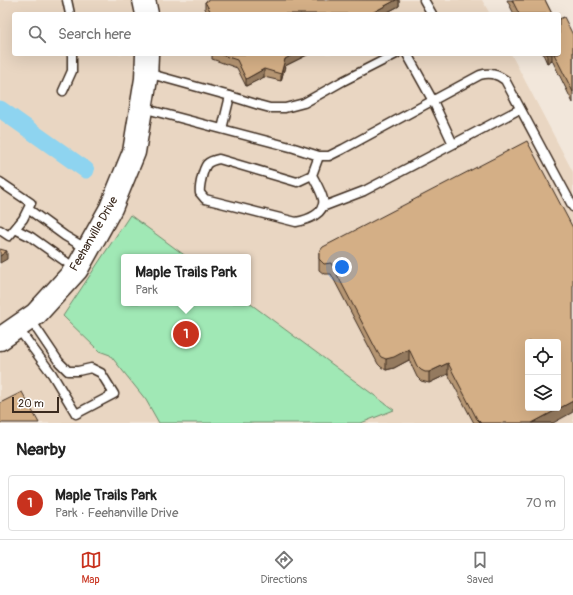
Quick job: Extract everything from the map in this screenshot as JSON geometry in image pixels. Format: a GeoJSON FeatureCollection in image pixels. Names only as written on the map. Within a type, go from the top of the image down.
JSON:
{"type":"FeatureCollection","features":[{"type":"Feature","properties":{"kind":"street"},"geometry":{"type":"LineString","coordinates":[[144,0],[147,12]]}},
{"type":"Feature","properties":{"kind":"street","name":"Feehanville Drive"},"geometry":{"type":"LineString","coordinates":[[15,328],[36,314],[76,269],[111,208],[134,152],[142,108],[147,63]]}},
{"type":"Feature","properties":{"kind":"lane"},"geometry":{"type":"LineString","coordinates":[[67,0],[70,12]]}},
{"type":"Feature","properties":{"kind":"lane"},"geometry":{"type":"LineString","coordinates":[[424,0],[431,12]]}},
{"type":"Feature","properties":{"kind":"lane"},"geometry":{"type":"LineString","coordinates":[[63,90],[72,71],[72,56]]}},
{"type":"Feature","properties":{"kind":"lane"},"geometry":{"type":"LineString","coordinates":[[147,63],[230,96],[270,108],[285,108],[304,103],[392,56]]}},
{"type":"Feature","properties":{"kind":"lane"},"geometry":{"type":"LineString","coordinates":[[408,56],[433,100],[453,144]]}},
{"type":"Feature","properties":{"kind":"lane"},"geometry":{"type":"LineString","coordinates":[[142,108],[319,156],[329,156],[480,75],[486,73],[494,74],[505,80],[573,207]]}},
{"type":"Feature","properties":{"kind":"lane"},"geometry":{"type":"LineString","coordinates":[[222,129],[230,96]]}},
{"type":"Feature","properties":{"kind":"lane"},"geometry":{"type":"LineString","coordinates":[[322,207],[364,191],[520,109]]}},
{"type":"Feature","properties":{"kind":"lane"},"geometry":{"type":"LineString","coordinates":[[312,175],[297,182],[219,159],[212,160],[206,165],[200,187],[200,193],[206,199],[296,222],[304,220],[316,215],[322,207],[323,200],[312,175],[319,156]]}},
{"type":"Feature","properties":{"kind":"lane"},"geometry":{"type":"LineString","coordinates":[[0,182],[31,203],[23,219],[9,236],[0,230]]}},
{"type":"Feature","properties":{"kind":"lane"},"geometry":{"type":"LineString","coordinates":[[28,209],[87,250]]}},
{"type":"Feature","properties":{"kind":"lane"},"geometry":{"type":"LineString","coordinates":[[15,228],[31,237],[76,269]]}},
{"type":"Feature","properties":{"kind":"lane"},"geometry":{"type":"LineString","coordinates":[[15,328],[59,362],[68,371],[78,371],[91,368],[101,373],[114,394],[76,414],[52,374],[15,328]]}},
{"type":"Feature","properties":{"kind":"shaded area"},"geometry":{"type":"Polygon","coordinates":[[[0,0],[482,0],[489,12],[12,12],[12,56],[512,56],[573,172],[573,423],[0,423],[0,0]]]}},
{"type":"Feature","properties":{"kind":"green space"},"geometry":{"type":"Polygon","coordinates":[[[130,215],[183,254],[121,254],[121,306],[251,306],[251,304],[394,410],[361,423],[159,423],[146,400],[110,355],[99,351],[63,316],[130,215]]]}},
{"type":"Feature","properties":{"kind":"building"},"geometry":{"type":"Polygon","coordinates":[[[209,0],[396,0],[374,12],[211,12],[205,2],[209,0]]]}},
{"type":"Feature","properties":{"kind":"building"},"geometry":{"type":"Polygon","coordinates":[[[512,0],[545,0],[551,12],[518,12],[512,0]]]}},
{"type":"Feature","properties":{"kind":"building"},"geometry":{"type":"Polygon","coordinates":[[[564,17],[573,35],[573,92],[555,56],[561,56],[561,18],[564,17]]]}},
{"type":"Feature","properties":{"kind":"building"},"geometry":{"type":"Polygon","coordinates":[[[225,56],[290,56],[285,59],[281,74],[264,69],[246,79],[237,60],[225,56]]]}},
{"type":"Feature","properties":{"kind":"building"},"geometry":{"type":"Polygon","coordinates":[[[527,141],[573,228],[573,401],[561,407],[561,339],[525,339],[525,411],[554,411],[532,423],[481,423],[477,419],[448,363],[429,372],[425,372],[417,366],[409,349],[394,357],[386,359],[381,357],[331,263],[324,264],[319,259],[319,252],[323,247],[527,141]]]}},
{"type":"Feature","properties":{"kind":"building"},"geometry":{"type":"Polygon","coordinates":[[[0,249],[7,251],[0,256],[0,249]]]}},
{"type":"Feature","properties":{"kind":"building"},"geometry":{"type":"Polygon","coordinates":[[[22,392],[39,423],[0,423],[0,403],[22,392]]]}},
{"type":"Feature","properties":{"kind":"waterway"},"geometry":{"type":"LineString","coordinates":[[0,109],[86,170]]}},
{"type":"Feature","properties":{"kind":"place","name":"Maple Trails Park"},"geometry":{"type":"Point","coordinates":[186,334]}}]}
